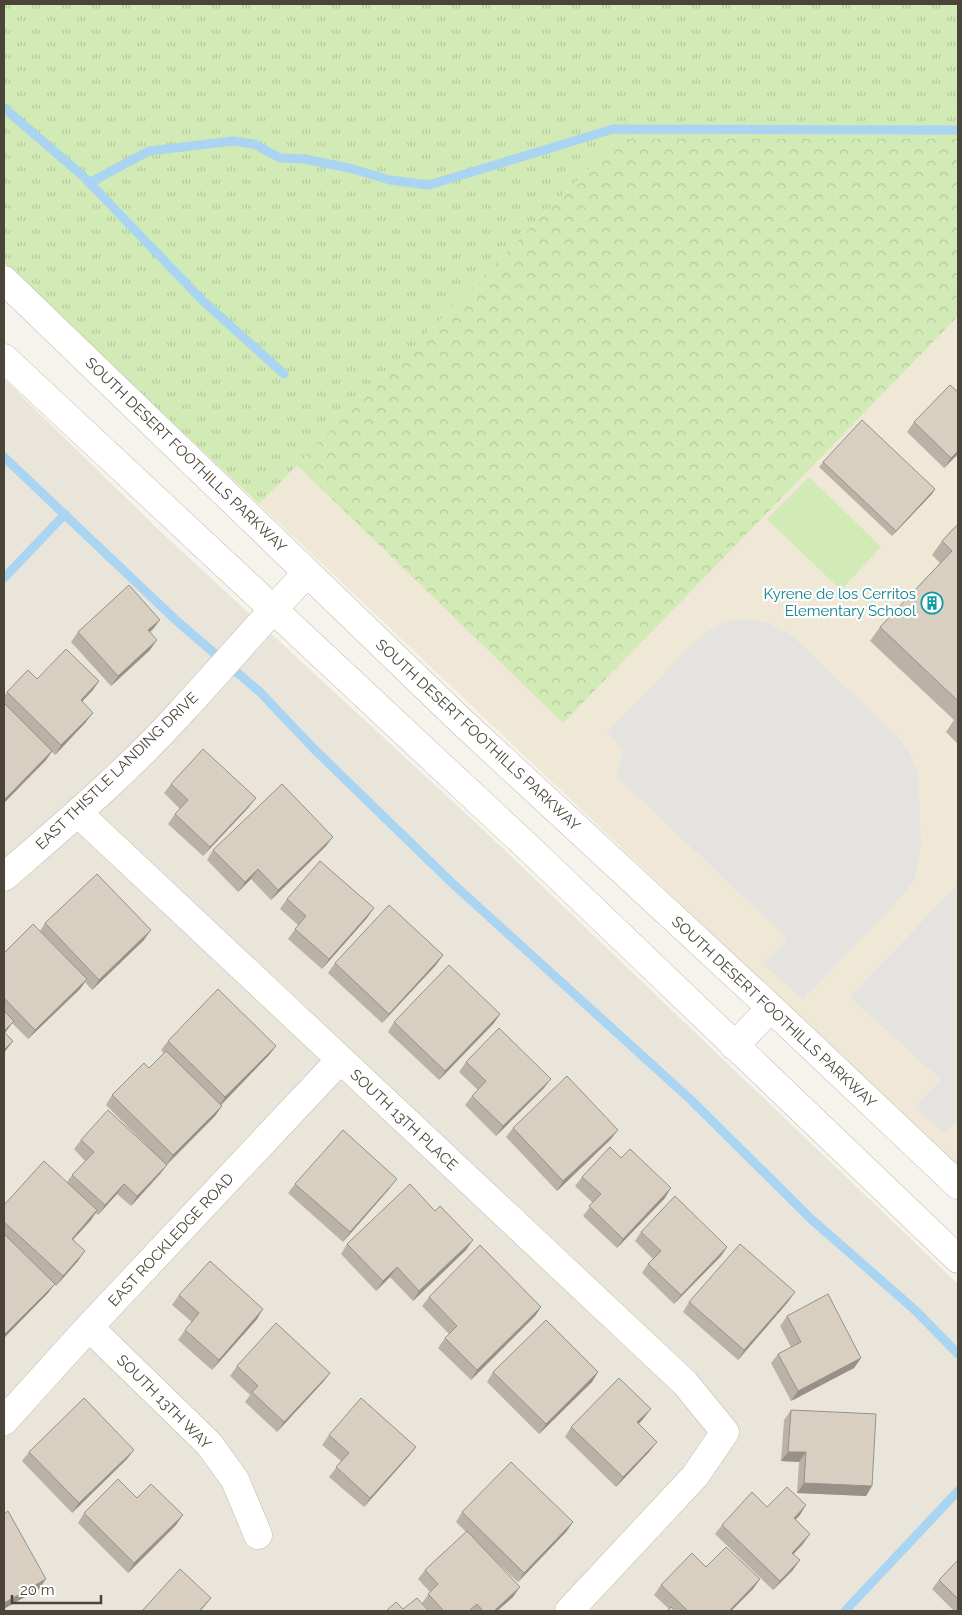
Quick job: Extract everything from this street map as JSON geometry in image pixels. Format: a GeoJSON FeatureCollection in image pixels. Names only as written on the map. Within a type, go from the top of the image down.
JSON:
{"type":"FeatureCollection","features":[{"type":"Feature","properties":{"kind":"street","name":"SOUTH DESERT FOOTHILLS PARKWAY"},"geometry":{"type":"LineString","coordinates":[[4,280],[460,720],[771,1008],[958,1185]]}},
{"type":"Feature","properties":{"kind":"street"},"geometry":{"type":"LineString","coordinates":[[4,358],[533,852],[958,1259]]}},
{"type":"Feature","properties":{"kind":"street","name":"EAST THISTLE LANDING DRIVE"},"geometry":{"type":"LineString","coordinates":[[4,877],[78,813],[181,712],[307,572]]}},
{"type":"Feature","properties":{"kind":"street","name":"SOUTH 13TH PLACE"},"geometry":{"type":"LineString","coordinates":[[78,813],[686,1383],[725,1432],[696,1476],[569,1611]]}},
{"type":"Feature","properties":{"kind":"street"},"geometry":{"type":"LineString","coordinates":[[734,1046],[771,1008]]}},
{"type":"Feature","properties":{"kind":"street","name":"EAST ROCKLEDGE ROAD"},"geometry":{"type":"LineString","coordinates":[[4,1422],[88,1327],[340,1060]]}},
{"type":"Feature","properties":{"kind":"street","name":"SOUTH 13TH WAY"},"geometry":{"type":"LineString","coordinates":[[88,1327],[209,1444],[235,1480],[258,1535]]}},
{"type":"Feature","properties":{"kind":"shaded area"},"geometry":{"type":"Polygon","coordinates":[[[618,139],[958,139],[958,1167],[259,504],[618,139]]]}},
{"type":"Feature","properties":{"kind":"shaded area"},"geometry":{"type":"Polygon","coordinates":[[[4,379],[161,532],[476,823],[958,1284],[958,1611],[4,1611],[4,379]]]}},
{"type":"Feature","properties":{"kind":"shaded area"},"geometry":{"type":"Polygon","coordinates":[[[749,619],[768,623],[791,635],[898,737],[909,752],[918,772],[921,843],[915,878],[899,900],[803,999],[763,964],[788,939],[617,777],[623,750],[607,733],[696,640],[716,626],[733,620],[749,619]]]}},
{"type":"Feature","properties":{"kind":"shaded area"},"geometry":{"type":"Polygon","coordinates":[[[958,884],[958,1119],[944,1134],[915,1107],[941,1080],[850,997],[958,884]]]}},
{"type":"Feature","properties":{"kind":"green space"},"geometry":{"type":"Polygon","coordinates":[[[4,4],[958,4],[958,139],[618,139],[259,504],[4,263],[4,4]]]}},
{"type":"Feature","properties":{"kind":"green space"},"geometry":{"type":"Polygon","coordinates":[[[618,139],[958,139],[958,316],[563,723],[297,465],[618,139]]]}},
{"type":"Feature","properties":{"kind":"green space"},"geometry":{"type":"Polygon","coordinates":[[[809,477],[881,547],[841,590],[767,519],[809,477]]]}},
{"type":"Feature","properties":{"kind":"building"},"geometry":{"type":"Polygon","coordinates":[[[950,385],[958,392],[958,451],[951,458],[914,422],[950,385]]]}},
{"type":"Feature","properties":{"kind":"building"},"geometry":{"type":"Polygon","coordinates":[[[862,420],[935,489],[896,531],[823,462],[862,420]]]}},
{"type":"Feature","properties":{"kind":"building","name":"Kyrene de los Cerritos Elementary School"},"geometry":{"type":"Polygon","coordinates":[[[958,524],[958,701],[880,627],[952,551],[942,541],[958,524]]]}},
{"type":"Feature","properties":{"kind":"building"},"geometry":{"type":"Polygon","coordinates":[[[129,585],[160,620],[148,630],[157,640],[118,676],[78,632],[129,585]]]}},
{"type":"Feature","properties":{"kind":"building"},"geometry":{"type":"Polygon","coordinates":[[[66,649],[99,681],[81,700],[93,713],[61,745],[7,692],[28,670],[37,679],[66,649]]]}},
{"type":"Feature","properties":{"kind":"building"},"geometry":{"type":"Polygon","coordinates":[[[4,703],[52,751],[4,800],[4,703]]]}},
{"type":"Feature","properties":{"kind":"building"},"geometry":{"type":"Polygon","coordinates":[[[203,749],[256,798],[210,847],[175,814],[188,800],[171,784],[203,749]]]}},
{"type":"Feature","properties":{"kind":"building"},"geometry":{"type":"Polygon","coordinates":[[[282,784],[333,837],[278,890],[258,869],[245,882],[213,850],[282,784]]]}},
{"type":"Feature","properties":{"kind":"building"},"geometry":{"type":"Polygon","coordinates":[[[320,861],[374,908],[329,959],[295,929],[306,916],[287,899],[320,861]]]}},
{"type":"Feature","properties":{"kind":"building"},"geometry":{"type":"Polygon","coordinates":[[[97,874],[151,930],[99,980],[45,923],[97,874]]]}},
{"type":"Feature","properties":{"kind":"building"},"geometry":{"type":"Polygon","coordinates":[[[389,905],[443,955],[389,1014],[335,963],[389,905]]]}},
{"type":"Feature","properties":{"kind":"building"},"geometry":{"type":"Polygon","coordinates":[[[33,924],[87,979],[35,1030],[4,998],[4,953],[33,924]]]}},
{"type":"Feature","properties":{"kind":"building"},"geometry":{"type":"Polygon","coordinates":[[[449,965],[500,1014],[445,1071],[394,1022],[449,965]]]}},
{"type":"Feature","properties":{"kind":"building"},"geometry":{"type":"Polygon","coordinates":[[[218,989],[276,1046],[225,1097],[168,1041],[218,989]]]}},
{"type":"Feature","properties":{"kind":"building"},"geometry":{"type":"Polygon","coordinates":[[[4,1011],[14,1021],[4,1031],[4,1011]]]}},
{"type":"Feature","properties":{"kind":"building"},"geometry":{"type":"Polygon","coordinates":[[[499,1028],[551,1079],[503,1126],[472,1096],[486,1081],[466,1062],[499,1028]]]}},
{"type":"Feature","properties":{"kind":"building"},"geometry":{"type":"Polygon","coordinates":[[[4,1032],[13,1041],[4,1050],[4,1032]]]}},
{"type":"Feature","properties":{"kind":"building"},"geometry":{"type":"Polygon","coordinates":[[[166,1051],[222,1106],[173,1155],[112,1095],[144,1063],[149,1068],[166,1051]]]}},
{"type":"Feature","properties":{"kind":"building"},"geometry":{"type":"Polygon","coordinates":[[[567,1076],[618,1130],[563,1181],[513,1128],[567,1076]]]}},
{"type":"Feature","properties":{"kind":"building"},"geometry":{"type":"Polygon","coordinates":[[[108,1110],[167,1165],[137,1196],[124,1184],[105,1205],[72,1175],[94,1152],[81,1140],[108,1110]]]}},
{"type":"Feature","properties":{"kind":"building"},"geometry":{"type":"Polygon","coordinates":[[[343,1130],[397,1179],[350,1232],[295,1184],[343,1130]]]}},
{"type":"Feature","properties":{"kind":"building"},"geometry":{"type":"Polygon","coordinates":[[[610,1147],[621,1158],[630,1149],[671,1188],[623,1239],[589,1206],[601,1194],[582,1177],[610,1147]]]}},
{"type":"Feature","properties":{"kind":"building"},"geometry":{"type":"Polygon","coordinates":[[[44,1161],[97,1210],[72,1239],[85,1251],[63,1276],[4,1222],[4,1205],[44,1161]]]}},
{"type":"Feature","properties":{"kind":"building"},"geometry":{"type":"Polygon","coordinates":[[[410,1184],[435,1211],[440,1206],[473,1240],[419,1291],[397,1267],[383,1281],[347,1244],[410,1184]]]}},
{"type":"Feature","properties":{"kind":"building"},"geometry":{"type":"Polygon","coordinates":[[[675,1196],[727,1247],[681,1295],[648,1264],[661,1251],[641,1232],[675,1196]]]}},
{"type":"Feature","properties":{"kind":"building"},"geometry":{"type":"Polygon","coordinates":[[[4,1234],[55,1284],[4,1335],[4,1234]]]}},
{"type":"Feature","properties":{"kind":"building"},"geometry":{"type":"Polygon","coordinates":[[[740,1244],[795,1292],[744,1350],[689,1302],[740,1244]]]}},
{"type":"Feature","properties":{"kind":"building"},"geometry":{"type":"Polygon","coordinates":[[[480,1245],[541,1307],[477,1370],[445,1338],[457,1326],[429,1297],[480,1245]]]}},
{"type":"Feature","properties":{"kind":"building"},"geometry":{"type":"Polygon","coordinates":[[[210,1261],[263,1309],[219,1360],[185,1330],[199,1313],[179,1295],[210,1261]]]}},
{"type":"Feature","properties":{"kind":"building"},"geometry":{"type":"Polygon","coordinates":[[[828,1294],[861,1358],[798,1391],[778,1354],[801,1342],[787,1316],[828,1294]]]}},
{"type":"Feature","properties":{"kind":"building"},"geometry":{"type":"Polygon","coordinates":[[[546,1320],[598,1372],[546,1424],[493,1372],[546,1320]]]}},
{"type":"Feature","properties":{"kind":"building"},"geometry":{"type":"Polygon","coordinates":[[[276,1323],[330,1373],[284,1422],[252,1392],[258,1386],[237,1366],[276,1323]]]}},
{"type":"Feature","properties":{"kind":"building"},"geometry":{"type":"Polygon","coordinates":[[[619,1378],[651,1409],[637,1422],[657,1442],[623,1477],[571,1427],[619,1378]]]}},
{"type":"Feature","properties":{"kind":"building"},"geometry":{"type":"Polygon","coordinates":[[[84,1398],[134,1450],[79,1503],[29,1452],[84,1398]]]}},
{"type":"Feature","properties":{"kind":"building"},"geometry":{"type":"Polygon","coordinates":[[[361,1398],[416,1447],[370,1498],[336,1467],[349,1453],[329,1435],[361,1398]]]}},
{"type":"Feature","properties":{"kind":"building"},"geometry":{"type":"Polygon","coordinates":[[[791,1410],[876,1414],[872,1486],[804,1483],[806,1452],[788,1452],[791,1410]]]}},
{"type":"Feature","properties":{"kind":"building"},"geometry":{"type":"Polygon","coordinates":[[[511,1462],[573,1522],[524,1573],[462,1512],[511,1462]]]}},
{"type":"Feature","properties":{"kind":"building"},"geometry":{"type":"Polygon","coordinates":[[[118,1479],[137,1498],[151,1484],[183,1515],[134,1563],[84,1513],[118,1479]]]}},
{"type":"Feature","properties":{"kind":"building"},"geometry":{"type":"Polygon","coordinates":[[[787,1487],[806,1505],[794,1518],[810,1534],[792,1553],[800,1560],[780,1581],[722,1525],[752,1492],[767,1507],[787,1487]]]}},
{"type":"Feature","properties":{"kind":"building"},"geometry":{"type":"Polygon","coordinates":[[[8,1511],[46,1579],[4,1603],[4,1514],[8,1511]]]}},
{"type":"Feature","properties":{"kind":"building"},"geometry":{"type":"Polygon","coordinates":[[[467,1531],[520,1587],[494,1611],[483,1611],[477,1604],[469,1611],[444,1611],[428,1594],[438,1584],[425,1570],[467,1531]]]}},
{"type":"Feature","properties":{"kind":"building"},"geometry":{"type":"Polygon","coordinates":[[[726,1547],[760,1579],[729,1611],[688,1611],[661,1585],[692,1553],[706,1567],[726,1547]]]}},
{"type":"Feature","properties":{"kind":"building"},"geometry":{"type":"Polygon","coordinates":[[[958,1560],[958,1599],[939,1580],[958,1560]]]}},
{"type":"Feature","properties":{"kind":"building"},"geometry":{"type":"Polygon","coordinates":[[[180,1569],[211,1598],[201,1611],[142,1611],[180,1569]]]}},
{"type":"Feature","properties":{"kind":"building"},"geometry":{"type":"Polygon","coordinates":[[[417,1598],[429,1611],[386,1611],[396,1602],[403,1609],[417,1598]]]}},
{"type":"Feature","properties":{"kind":"building"},"geometry":{"type":"Polygon","coordinates":[[[671,1607],[676,1611],[667,1611],[671,1607]]]}},
{"type":"Feature","properties":{"kind":"waterway"},"geometry":{"type":"LineString","coordinates":[[4,108],[83,176],[202,300],[284,374]]}},
{"type":"Feature","properties":{"kind":"waterway"},"geometry":{"type":"LineString","coordinates":[[89,183],[149,151],[233,141],[254,144],[280,158],[304,159],[349,168],[390,180],[429,185],[613,129],[958,130]]}},
{"type":"Feature","properties":{"kind":"waterway"},"geometry":{"type":"LineString","coordinates":[[4,457],[179,623],[260,692],[314,749],[451,882],[691,1100],[810,1218],[916,1311],[958,1354]]}},
{"type":"Feature","properties":{"kind":"waterway"},"geometry":{"type":"LineString","coordinates":[[4,578],[65,514]]}},
{"type":"Feature","properties":{"kind":"waterway"},"geometry":{"type":"LineString","coordinates":[[845,1611],[958,1491]]}},
{"type":"Feature","properties":{"kind":"place","name":"Kyrene de los Cerritos Elementary School"},"geometry":{"type":"Point","coordinates":[932,603]}}]}
